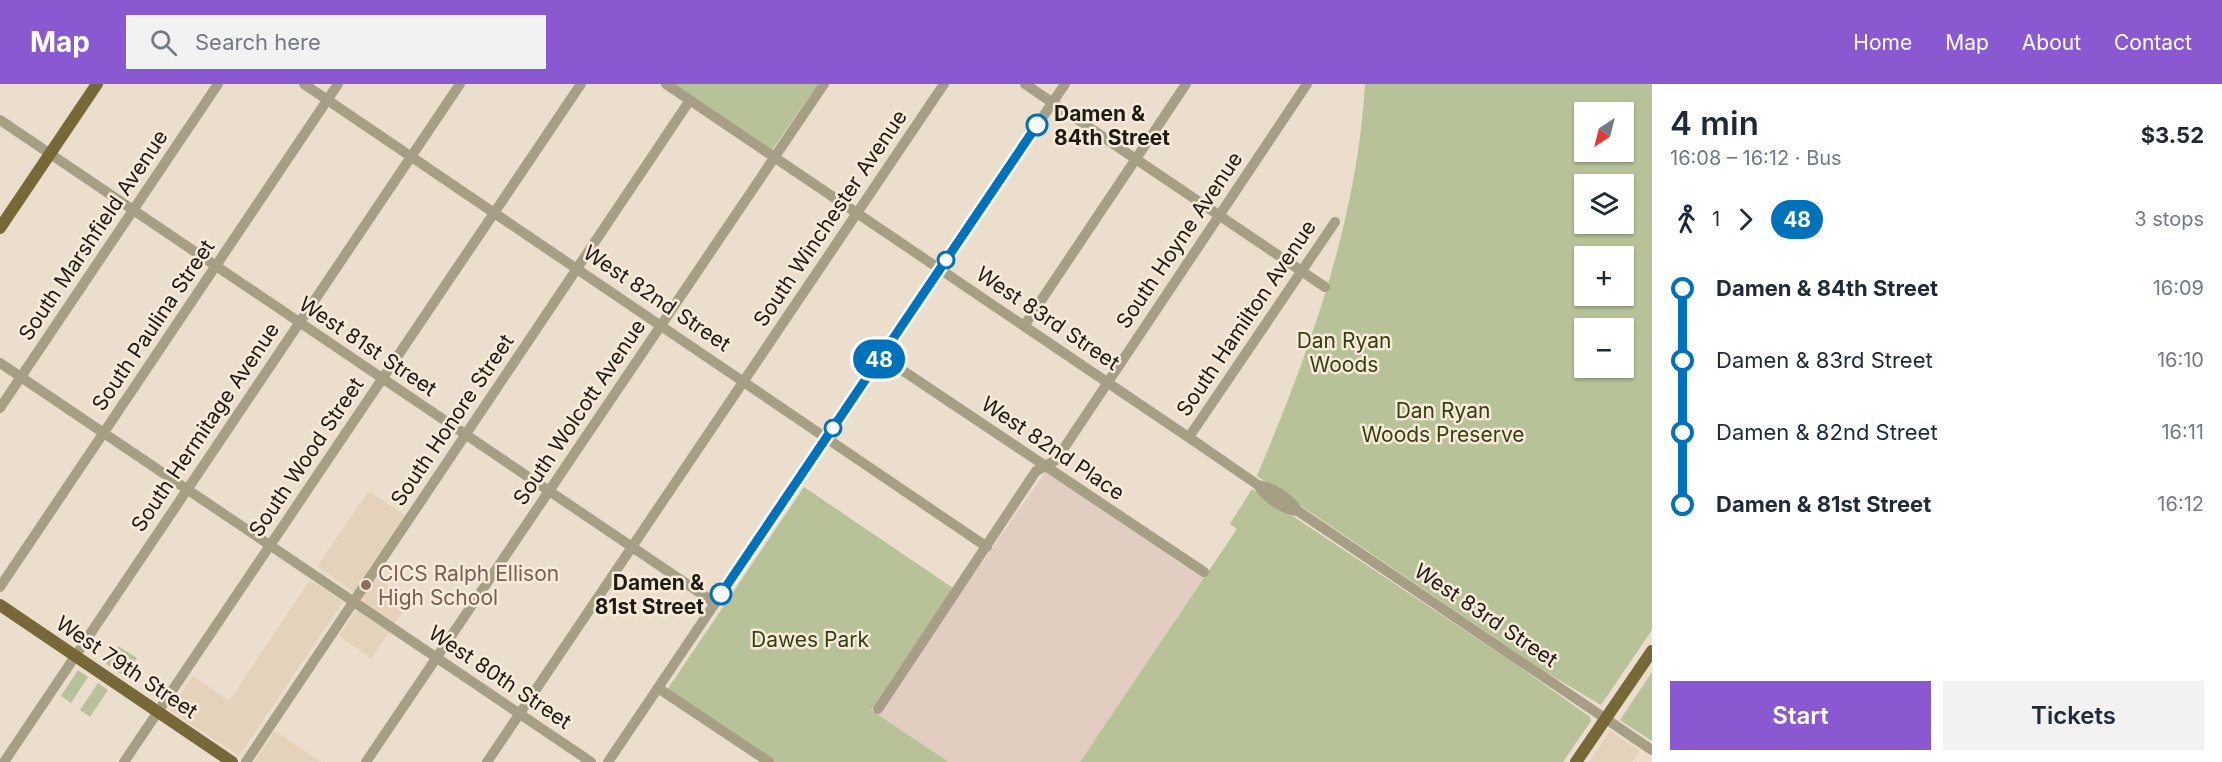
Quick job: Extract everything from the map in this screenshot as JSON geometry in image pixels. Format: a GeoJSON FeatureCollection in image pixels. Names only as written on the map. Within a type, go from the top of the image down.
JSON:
{"type":"FeatureCollection","features":[{"type":"Feature","properties":{"kind":"main road"},"geometry":{"type":"LineString","coordinates":[[0,228],[97,84]]}},
{"type":"Feature","properties":{"kind":"main road","name":"West 79th Street"},"geometry":{"type":"LineString","coordinates":[[0,605],[232,762]]}},
{"type":"Feature","properties":{"kind":"main road"},"geometry":{"type":"LineString","coordinates":[[1576,762],[1652,651]]}},
{"type":"Feature","properties":{"kind":"street","name":"South Marshfield Avenue"},"geometry":{"type":"LineString","coordinates":[[0,408],[218,84]]}},
{"type":"Feature","properties":{"kind":"street","name":"West 82nd Street"},"geometry":{"type":"LineString","coordinates":[[304,84],[744,380],[987,547]]}},
{"type":"Feature","properties":{"kind":"street","name":"South Paulina Street"},"geometry":{"type":"LineString","coordinates":[[0,587],[338,84]]}},
{"type":"Feature","properties":{"kind":"street","name":"South Hermitage Avenue"},"geometry":{"type":"LineString","coordinates":[[4,762],[459,84]]}},
{"type":"Feature","properties":{"kind":"street","name":"South Wood Street"},"geometry":{"type":"LineString","coordinates":[[124,762],[581,84]]}},
{"type":"Feature","properties":{"kind":"street","name":"West 83rd Street"},"geometry":{"type":"LineString","coordinates":[[666,84],[1189,437],[1258,485],[1262,492],[1289,511],[1298,511],[1652,750]]}},
{"type":"Feature","properties":{"kind":"street","name":"South Wolcott Avenue"},"geometry":{"type":"LineString","coordinates":[[366,762],[824,84]]}},
{"type":"Feature","properties":{"kind":"street","name":"South Winchester Avenue"},"geometry":{"type":"LineString","coordinates":[[487,762],[944,84]]}},
{"type":"Feature","properties":{"kind":"street"},"geometry":{"type":"LineString","coordinates":[[1024,84],[1325,286]]}},
{"type":"Feature","properties":{"kind":"street"},"geometry":{"type":"LineString","coordinates":[[608,762],[1065,84]]}},
{"type":"Feature","properties":{"kind":"street"},"geometry":{"type":"LineString","coordinates":[[1024,326],[1186,84]]}},
{"type":"Feature","properties":{"kind":"street","name":"South Hoyne Avenue"},"geometry":{"type":"LineString","coordinates":[[878,709],[1036,471],[1056,460],[1307,84]]}},
{"type":"Feature","properties":{"kind":"street","name":"South Honore Street"},"geometry":{"type":"LineString","coordinates":[[246,762],[690,100]]}},
{"type":"Feature","properties":{"kind":"street","name":"West 81st Street"},"geometry":{"type":"LineString","coordinates":[[0,120],[715,603]]}},
{"type":"Feature","properties":{"kind":"street","name":"South Hamilton Avenue"},"geometry":{"type":"LineString","coordinates":[[1189,437],[1335,222]]}},
{"type":"Feature","properties":{"kind":"street","name":"West 82nd Place"},"geometry":{"type":"LineString","coordinates":[[882,356],[1204,572]]}},
{"type":"Feature","properties":{"kind":"street","name":"West 80th Street"},"geometry":{"type":"LineString","coordinates":[[0,363],[591,762]]}},
{"type":"Feature","properties":{"kind":"street"},"geometry":{"type":"LineString","coordinates":[[658,688],[769,762]]}},
{"type":"Feature","properties":{"kind":"shaded area"},"geometry":{"type":"Polygon","coordinates":[[[1048,468],[1207,575],[1080,762],[949,762],[871,710],[953,588],[961,593],[1048,468]]]}},
{"type":"Feature","properties":{"kind":"shaded area","name":"CICS Ralph Ellison High School"},"geometry":{"type":"Polygon","coordinates":[[[369,491],[405,516],[367,571],[410,601],[371,658],[339,636],[364,599],[317,566],[369,491]]]}},
{"type":"Feature","properties":{"kind":"shaded area"},"geometry":{"type":"Polygon","coordinates":[[[310,580],[343,602],[239,756],[170,710],[193,676],[229,701],[310,580]]]}},
{"type":"Feature","properties":{"kind":"shaded area"},"geometry":{"type":"Polygon","coordinates":[[[275,731],[321,762],[254,762],[275,731]]]}},
{"type":"Feature","properties":{"kind":"shaded area"},"geometry":{"type":"Polygon","coordinates":[[[1610,731],[1640,751],[1632,762],[1589,762],[1610,731]]]}},
{"type":"Feature","properties":{"kind":"green space"},"geometry":{"type":"Polygon","coordinates":[[[672,84],[818,84],[772,150],[672,84]]]}},
{"type":"Feature","properties":{"kind":"green space","name":"Dan Ryan Woods Preserve"},"geometry":{"type":"Polygon","coordinates":[[[1365,84],[1652,84],[1652,630],[1601,705],[1544,671],[1257,476],[1312,333],[1328,284],[1352,186],[1365,84]]]}},
{"type":"Feature","properties":{"kind":"green space","name":"Dawes Park"},"geometry":{"type":"Polygon","coordinates":[[[804,487],[953,588],[871,710],[949,762],[775,762],[667,690],[804,487]]]}},
{"type":"Feature","properties":{"kind":"green space"},"geometry":{"type":"Polygon","coordinates":[[[1252,489],[1517,665],[1590,717],[1591,721],[1563,762],[1080,762],[1237,529],[1230,524],[1252,489]]]}},
{"type":"Feature","properties":{"kind":"green space"},"geometry":{"type":"Polygon","coordinates":[[[118,646],[137,658],[124,676],[106,664],[118,646]]]}},
{"type":"Feature","properties":{"kind":"green space"},"geometry":{"type":"Polygon","coordinates":[[[78,670],[88,677],[71,703],[61,696],[78,670]]]}},
{"type":"Feature","properties":{"kind":"green space"},"geometry":{"type":"Polygon","coordinates":[[[1652,672],[1652,741],[1620,720],[1652,672]]]}},
{"type":"Feature","properties":{"kind":"green space"},"geometry":{"type":"Polygon","coordinates":[[[98,683],[108,690],[90,717],[80,710],[98,683]]]}},
{"type":"Feature","properties":{"kind":"bus line","name":"48"},"geometry":{"type":"LineString","coordinates":[[721,594],[1037,125]]}},
{"type":"Feature","properties":{"kind":"place","name":"Damen & 84th Street"},"geometry":{"type":"Point","coordinates":[1037,125]}},
{"type":"Feature","properties":{"kind":"place","name":"CICS Ralph Ellison High School"},"geometry":{"type":"Point","coordinates":[366,585]}},
{"type":"Feature","properties":{"kind":"place","name":"Damen & 81st Street"},"geometry":{"type":"Point","coordinates":[721,594]}},
{"type":"Feature","properties":{"kind":"park label","name":"Dan Ryan Woods"},"geometry":{"type":"Point","coordinates":[1344,352]}}]}
